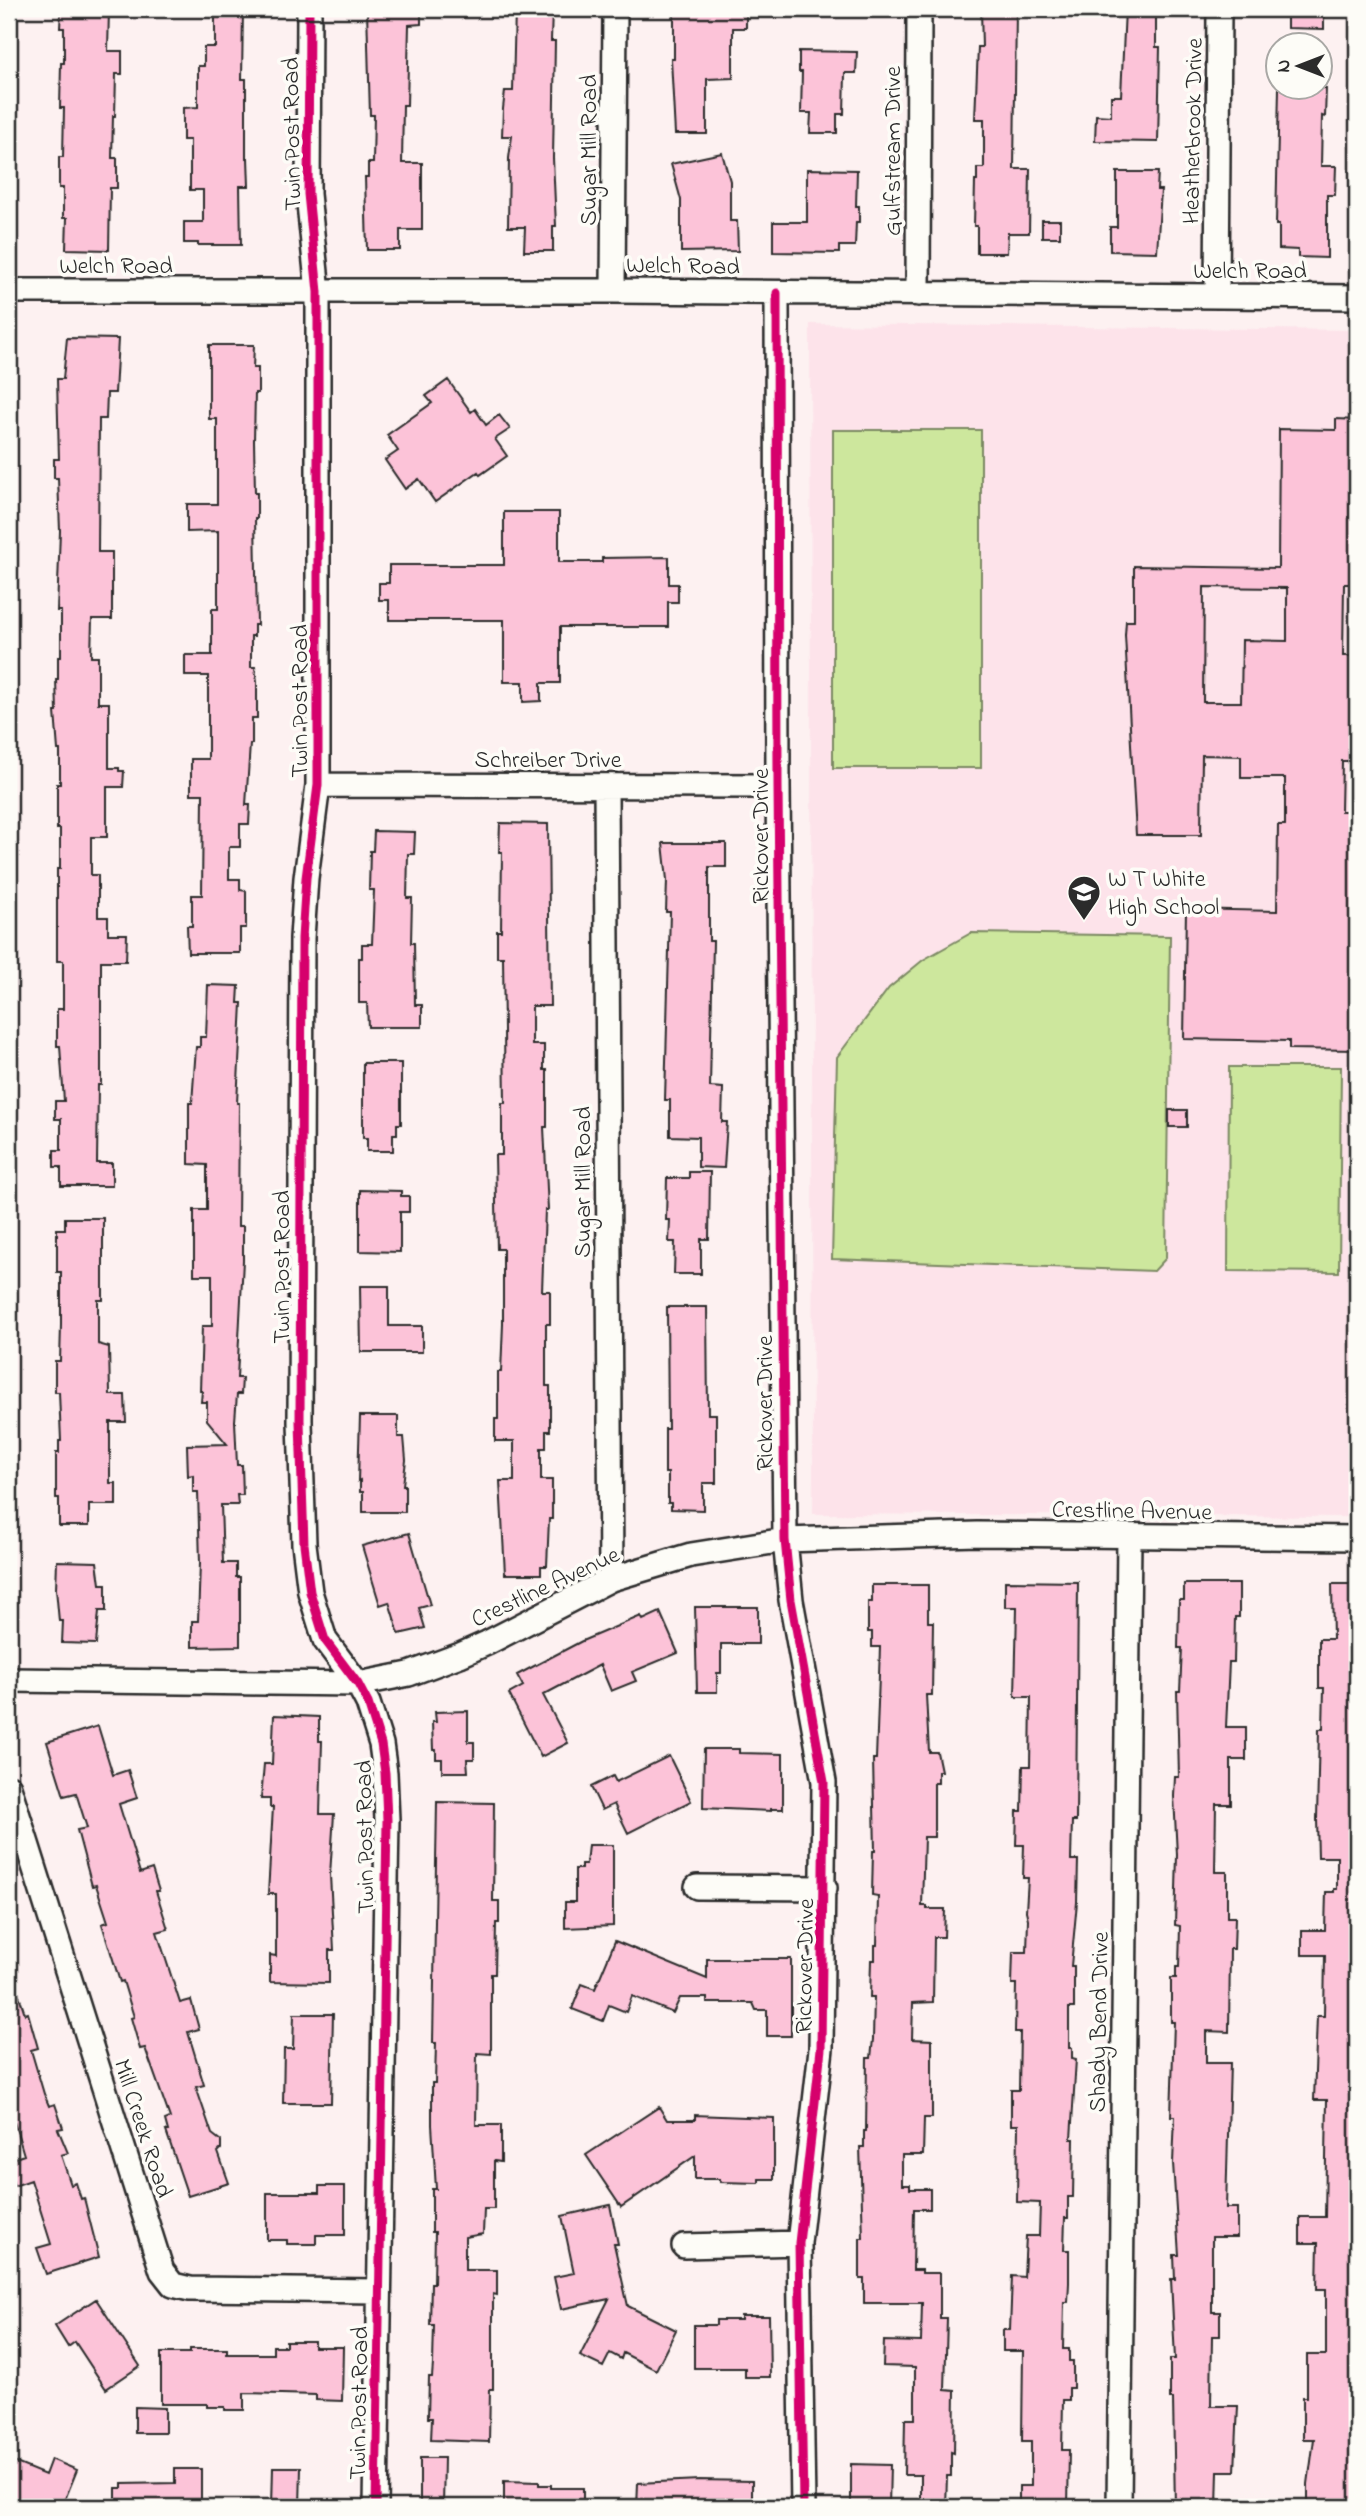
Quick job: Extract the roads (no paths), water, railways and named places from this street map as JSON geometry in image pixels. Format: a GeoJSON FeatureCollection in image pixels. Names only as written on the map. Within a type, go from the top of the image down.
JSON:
{"type":"FeatureCollection","features":[{"type":"Feature","properties":{"kind":"street","name":"Twin Post Road"},"geometry":{"type":"LineString","coordinates":[[309,9],[309,194],[318,292],[318,785],[306,878],[302,937],[300,1422],[304,1544],[310,1592],[325,1640],[369,1703],[386,1773],[376,2507]]}},
{"type":"Feature","properties":{"kind":"street","name":"Sugar Mill Road"},"geometry":{"type":"LineString","coordinates":[[613,291],[615,9]]}},
{"type":"Feature","properties":{"kind":"street","name":"Gulfstream Drive"},"geometry":{"type":"LineString","coordinates":[[918,294],[919,9]]}},
{"type":"Feature","properties":{"kind":"street","name":"Heatherbrook Drive"},"geometry":{"type":"LineString","coordinates":[[1217,296],[1219,9]]}},
{"type":"Feature","properties":{"kind":"street","name":"Welch Road"},"geometry":{"type":"LineString","coordinates":[[9,291],[613,291],[1357,297]]}},
{"type":"Feature","properties":{"kind":"street","name":"Rickover Drive"},"geometry":{"type":"LineString","coordinates":[[777,293],[778,786],[785,1540],[792,1600],[824,1782],[825,1888],[821,2049],[799,2243],[803,2507]]}},
{"type":"Feature","properties":{"kind":"street","name":"Schreiber Drive"},"geometry":{"type":"LineString","coordinates":[[318,785],[778,786]]}},
{"type":"Feature","properties":{"kind":"street","name":"Sugar Mill Road"},"geometry":{"type":"LineString","coordinates":[[606,786],[611,1579]]}},
{"type":"Feature","properties":{"kind":"street","name":"Crestline Avenue"},"geometry":{"type":"LineString","coordinates":[[9,1680],[358,1684],[409,1674],[469,1651],[611,1579],[691,1555],[785,1540],[977,1534],[1357,1538]]}},
{"type":"Feature","properties":{"kind":"street","name":"Shady Bend Drive"},"geometry":{"type":"LineString","coordinates":[[1119,2507],[1129,1537]]}},
{"type":"Feature","properties":{"kind":"street","name":"Mill Creek Road"},"geometry":{"type":"LineString","coordinates":[[9,1787],[162,2270],[173,2285],[190,2289],[378,2291]]}},
{"type":"Feature","properties":{"kind":"street"},"geometry":{"type":"LineString","coordinates":[[697,1887],[825,1888]]}},
{"type":"Feature","properties":{"kind":"street"},"geometry":{"type":"LineString","coordinates":[[684,2246],[799,2243]]}},
{"type":"Feature","properties":{"kind":"place","name":"W T White High School"},"geometry":{"type":"Point","coordinates":[1084,922]}}]}
